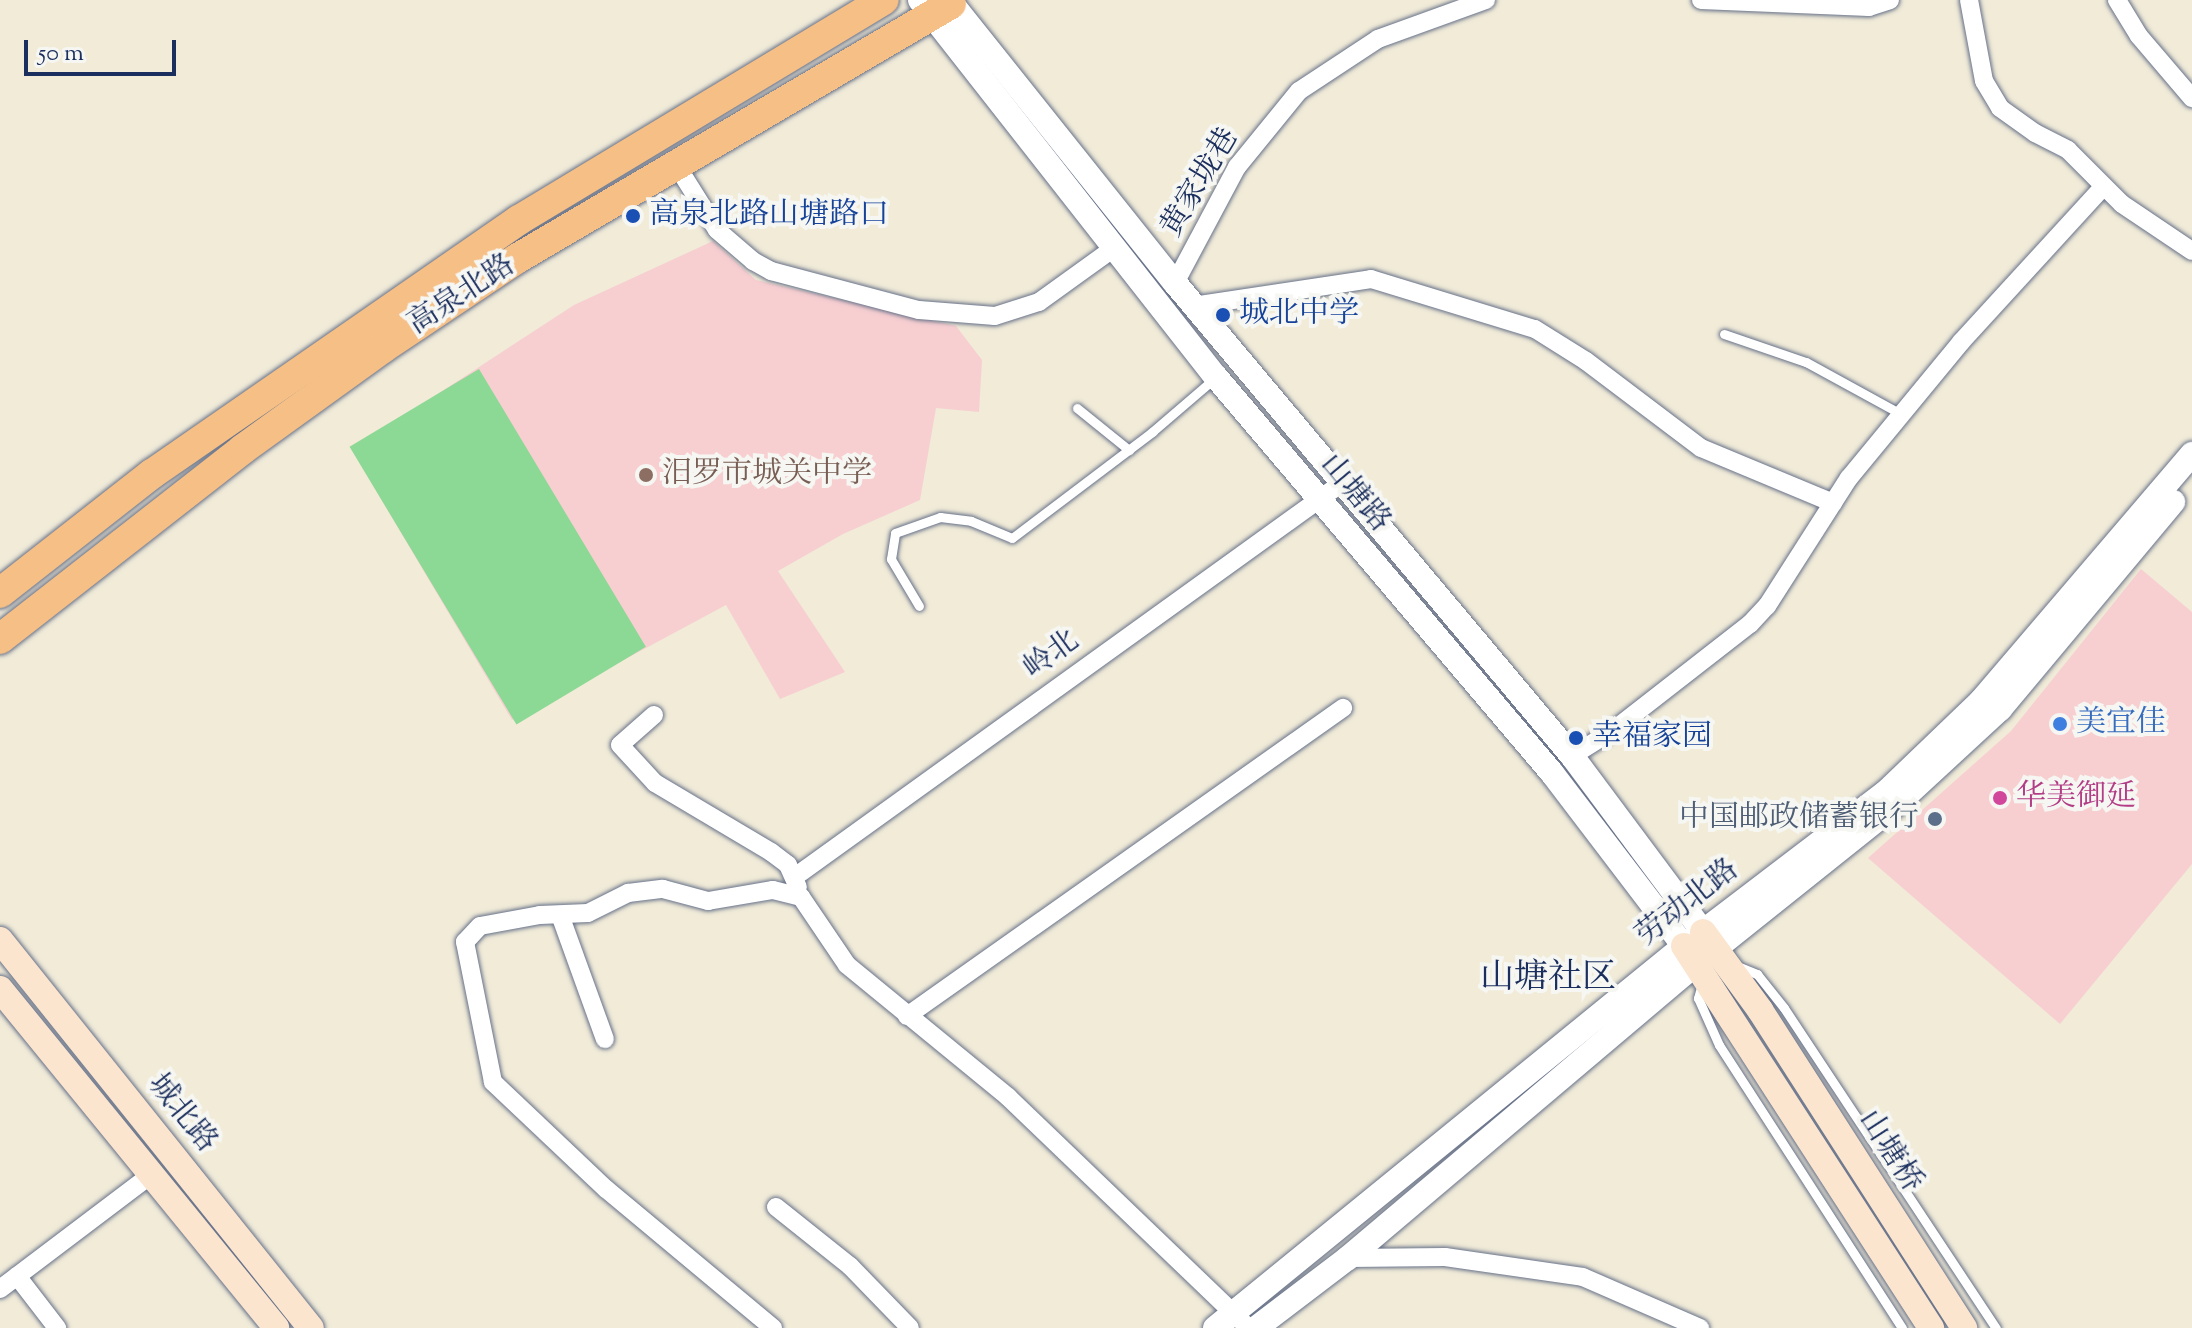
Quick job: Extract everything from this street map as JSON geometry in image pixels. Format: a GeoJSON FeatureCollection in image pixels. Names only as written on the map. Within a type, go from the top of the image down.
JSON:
{"type":"FeatureCollection","features":[{"type":"Feature","properties":{"kind":"main road","name":"高泉北路"},"geometry":{"type":"LineString","coordinates":[[0,593],[152,474],[519,220],[884,0]]}},
{"type":"Feature","properties":{"kind":"main road","name":"高泉北路"},"geometry":{"type":"LineString","coordinates":[[0,639],[243,449],[383,348],[518,258],[677,166],[942,4]]}},
{"type":"Feature","properties":{"kind":"main road","name":"城北路"},"geometry":{"type":"LineString","coordinates":[[0,940],[311,1328]]}},
{"type":"Feature","properties":{"kind":"main road","name":"山塘路"},"geometry":{"type":"LineString","coordinates":[[1705,955],[1760,1010]]}},
{"type":"Feature","properties":{"kind":"main road","name":"山塘路"},"geometry":{"type":"LineString","coordinates":[[1705,955],[1737,1029]]}},
{"type":"Feature","properties":{"kind":"main road","name":"城北路"},"geometry":{"type":"LineString","coordinates":[[0,989],[276,1328]]}},
{"type":"Feature","properties":{"kind":"main road","name":"山塘桥"},"geometry":{"type":"LineString","coordinates":[[1760,1010],[1964,1328]]}},
{"type":"Feature","properties":{"kind":"main road","name":"山塘桥"},"geometry":{"type":"LineString","coordinates":[[1737,1029],[1931,1328]]}},
{"type":"Feature","properties":{"kind":"street","name":"黄家垅巷"},"geometry":{"type":"LineString","coordinates":[[1175,283],[1237,167],[1299,91],[1378,39],[1486,0]]}},
{"type":"Feature","properties":{"kind":"street"},"geometry":{"type":"LineString","coordinates":[[1701,0],[1869,7],[1890,0]]}},
{"type":"Feature","properties":{"kind":"street"},"geometry":{"type":"LineString","coordinates":[[1969,0],[1984,81],[2000,108],[2035,133],[2068,150],[2102,188],[2192,251]]}},
{"type":"Feature","properties":{"kind":"street"},"geometry":{"type":"LineString","coordinates":[[2117,0],[2139,36],[2192,98]]}},
{"type":"Feature","properties":{"kind":"street","name":"山塘路"},"geometry":{"type":"LineString","coordinates":[[942,4],[1572,756],[1705,955]]}},
{"type":"Feature","properties":{"kind":"street","name":"山塘路"},"geometry":{"type":"LineString","coordinates":[[942,4],[1114,248],[1216,377],[1316,500],[1705,955]]}},
{"type":"Feature","properties":{"kind":"street"},"geometry":{"type":"LineString","coordinates":[[677,166],[717,230],[753,261],[771,271],[919,310],[995,316],[1039,302],[1114,248]]}},
{"type":"Feature","properties":{"kind":"street"},"geometry":{"type":"LineString","coordinates":[[1572,756],[1615,729],[1750,624],[1767,606],[1833,503],[1901,414],[1961,342],[2102,188]]}},
{"type":"Feature","properties":{"kind":"street"},"geometry":{"type":"LineString","coordinates":[[1193,306],[1371,279],[1535,329],[1586,361],[1701,448],[1833,503]]}},
{"type":"Feature","properties":{"kind":"street","name":"劳动北路"},"geometry":{"type":"LineString","coordinates":[[1256,1328],[1348,1258],[1705,955],[1885,793],[1981,701],[2192,454]]}},
{"type":"Feature","properties":{"kind":"street","name":"劳动北路"},"geometry":{"type":"LineString","coordinates":[[1232,1323],[1898,803],[2000,709],[2192,479]]}},
{"type":"Feature","properties":{"kind":"street","name":"岭北"},"geometry":{"type":"LineString","coordinates":[[796,876],[1342,483]]}},
{"type":"Feature","properties":{"kind":"street"},"geometry":{"type":"LineString","coordinates":[[907,1016],[1343,708]]}},
{"type":"Feature","properties":{"kind":"street"},"geometry":{"type":"LineString","coordinates":[[654,715],[620,745],[655,783],[771,852],[796,876],[801,897],[847,965],[1008,1097],[1232,1323]]}},
{"type":"Feature","properties":{"kind":"street"},"geometry":{"type":"LineString","coordinates":[[773,1328],[606,1189],[493,1082],[465,942],[480,926],[588,913],[628,893],[663,889],[708,901],[773,890],[801,897]]}},
{"type":"Feature","properties":{"kind":"street"},"geometry":{"type":"LineString","coordinates":[[560,915],[605,1039]]}},
{"type":"Feature","properties":{"kind":"street"},"geometry":{"type":"LineString","coordinates":[[0,1289],[152,1174]]}},
{"type":"Feature","properties":{"kind":"street"},"geometry":{"type":"LineString","coordinates":[[776,1207],[850,1266],[910,1328]]}},
{"type":"Feature","properties":{"kind":"street"},"geometry":{"type":"LineString","coordinates":[[1348,1258],[1445,1257],[1583,1277],[1700,1328]]}},
{"type":"Feature","properties":{"kind":"street"},"geometry":{"type":"LineString","coordinates":[[17,1276],[57,1328]]}},
{"type":"Feature","properties":{"kind":"lane"},"geometry":{"type":"LineString","coordinates":[[1724,334],[1806,362],[1901,414]]}},
{"type":"Feature","properties":{"kind":"lane"},"geometry":{"type":"LineString","coordinates":[[919,606],[891,559],[895,533],[940,517],[971,521],[1012,538],[1129,450],[1216,377]]}},
{"type":"Feature","properties":{"kind":"lane"},"geometry":{"type":"LineString","coordinates":[[1077,408],[1129,450]]}},
{"type":"Feature","properties":{"kind":"lane"},"geometry":{"type":"LineString","coordinates":[[1902,1328],[1719,1045],[1698,998],[1705,955],[1757,974],[1784,1008],[1996,1328]]}},
{"type":"Feature","properties":{"kind":"shaded area","name":"汨罗市城关中学"},"geometry":{"type":"Polygon","coordinates":[[[713,241],[756,280],[956,326],[982,360],[979,412],[936,408],[920,500],[843,534],[778,571],[845,672],[780,699],[726,605],[512,720],[352,450],[574,305],[713,241]]]}},
{"type":"Feature","properties":{"kind":"shaded area"},"geometry":{"type":"Polygon","coordinates":[[[2141,569],[2192,612],[2192,864],[2060,1024],[1868,858],[2011,731],[2141,569]]]}},
{"type":"Feature","properties":{"kind":"green space"},"geometry":{"type":"Polygon","coordinates":[[[479,369],[646,647],[516,724],[350,447],[479,369]]]}},
{"type":"Feature","properties":{"kind":"place","name":"高泉北路山塘路口"},"geometry":{"type":"Point","coordinates":[633,216]}},
{"type":"Feature","properties":{"kind":"place","name":"城北中学"},"geometry":{"type":"Point","coordinates":[1223,315]}},
{"type":"Feature","properties":{"kind":"place","name":"汨罗市城关中学"},"geometry":{"type":"Point","coordinates":[646,475]}},
{"type":"Feature","properties":{"kind":"place","name":"美宜佳"},"geometry":{"type":"Point","coordinates":[2060,724]}},
{"type":"Feature","properties":{"kind":"place","name":"幸福家园"},"geometry":{"type":"Point","coordinates":[1576,738]}},
{"type":"Feature","properties":{"kind":"place","name":"华美御延"},"geometry":{"type":"Point","coordinates":[2000,798]}},
{"type":"Feature","properties":{"kind":"place","name":"中国邮政储蓄银行"},"geometry":{"type":"Point","coordinates":[1935,819]}},
{"type":"Feature","properties":{"kind":"district","name":"山塘社区"},"geometry":{"type":"Point","coordinates":[1548,979]}}]}
